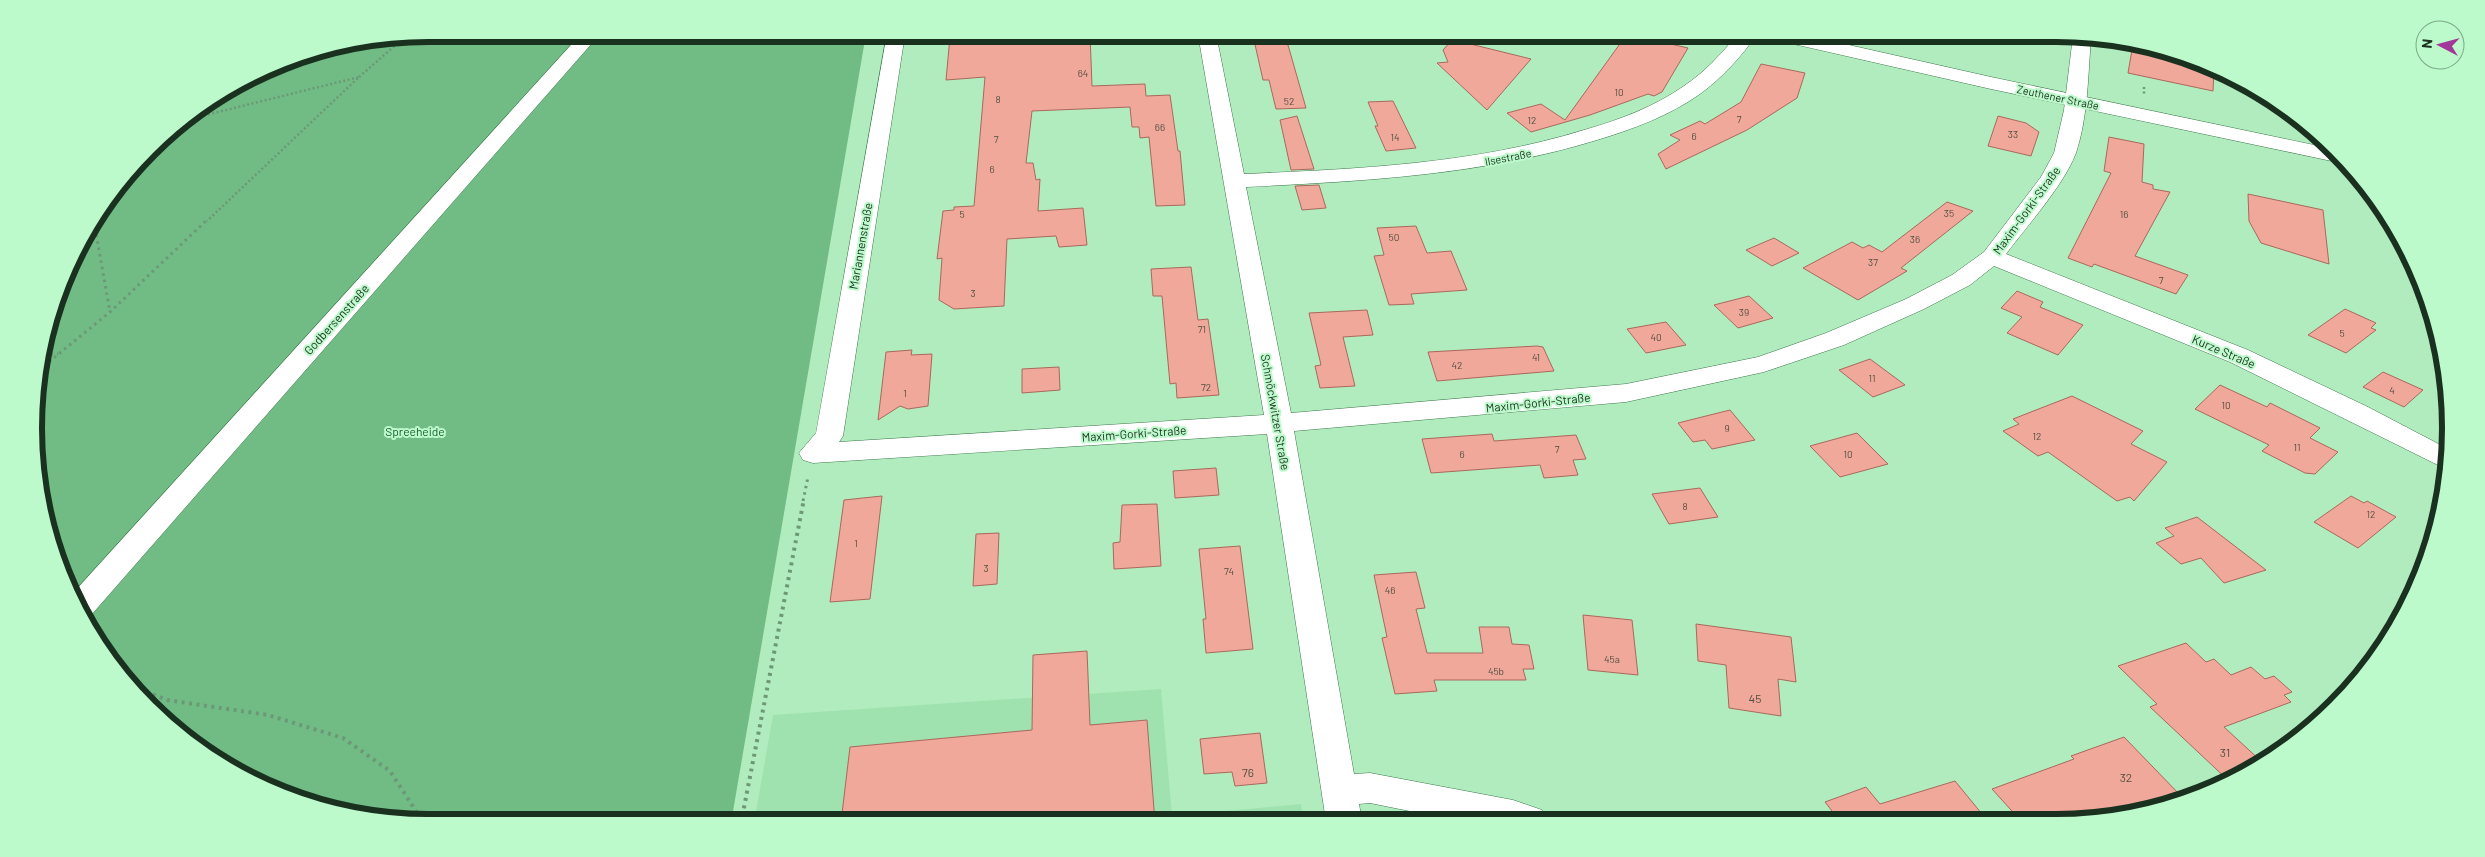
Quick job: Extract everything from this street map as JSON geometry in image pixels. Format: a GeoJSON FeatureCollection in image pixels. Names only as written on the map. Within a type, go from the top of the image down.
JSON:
{"type":"FeatureCollection","features":[{"type":"Feature","properties":{"kind":"street","name":"Godbersenstraße"},"geometry":{"type":"LineString","coordinates":[[84,602],[584,42]]}},
{"type":"Feature","properties":{"kind":"street","name":"Mariannenstraße"},"geometry":{"type":"LineString","coordinates":[[813,453],[829,436],[895,42]]}},
{"type":"Feature","properties":{"kind":"street","name":"Schmöckwitzer Straße"},"geometry":{"type":"LineString","coordinates":[[1208,42],[1279,423],[1342,806],[1370,788],[1503,814]]}},
{"type":"Feature","properties":{"kind":"street","name":"Ilsestraße"},"geometry":{"type":"LineString","coordinates":[[1233,181],[1450,166],[1522,155],[1550,148],[1632,121],[1692,90],[1712,73],[1741,42]]}},
{"type":"Feature","properties":{"kind":"street","name":"Zeuthener Straße"},"geometry":{"type":"LineString","coordinates":[[1812,42],[2075,101],[2327,154]]}},
{"type":"Feature","properties":{"kind":"street","name":"Maxim-Gorki-Straße"},"geometry":{"type":"LineString","coordinates":[[813,453],[1279,423],[1495,406],[1626,393],[1764,364],[1835,339],[1915,304],[1960,281],[1992,257],[2052,178],[2065,153],[2075,101],[2081,43]]}},
{"type":"Feature","properties":{"kind":"street","name":"Kurze Straße"},"geometry":{"type":"LineString","coordinates":[[1992,257],[2238,356],[2442,457]]}},
{"type":"Feature","properties":{"kind":"path"},"geometry":{"type":"LineString","coordinates":[[48,362],[110,312],[359,77],[397,44]]}},
{"type":"Feature","properties":{"kind":"path"},"geometry":{"type":"LineString","coordinates":[[203,116],[359,77]]}},
{"type":"Feature","properties":{"kind":"path"},"geometry":{"type":"LineString","coordinates":[[96,232],[110,312]]}},
{"type":"Feature","properties":{"kind":"path"},"geometry":{"type":"LineString","coordinates":[[50,355],[59,354]]}},
{"type":"Feature","properties":{"kind":"path"},"geometry":{"type":"LineString","coordinates":[[743,814],[813,453]]}},
{"type":"Feature","properties":{"kind":"path"},"geometry":{"type":"LineString","coordinates":[[147,692],[167,700],[268,715],[343,738],[390,771],[418,814]]}},
{"type":"Feature","properties":{"kind":"shaded area"},"geometry":{"type":"Polygon","coordinates":[[[1161,689],[1172,814],[756,814],[773,715],[1161,689]]]}},
{"type":"Feature","properties":{"kind":"shaded area"},"geometry":{"type":"Polygon","coordinates":[[[1301,804],[1302,814],[1194,814],[1301,804]]]}},
{"type":"Feature","properties":{"kind":"green space","name":"Spreeheide"},"geometry":{"type":"Polygon","coordinates":[[[428,42],[865,42],[733,814],[403,814],[353,807],[304,794],[258,775],[235,763],[174,719],[138,683],[94,622],[82,599],[63,553],[50,504],[46,479],[43,454],[43,403],[50,353],[56,329],[63,304],[82,258],[94,235],[122,194],[138,174],[174,138],[235,94],[258,82],[304,63],[353,50],[378,46],[428,42]]]}},
{"type":"Feature","properties":{"kind":"building"},"geometry":{"type":"Polygon","coordinates":[[[950,42],[1090,42],[1092,86],[1145,84],[1146,96],[1170,95],[1178,151],[1180,151],[1185,205],[1156,206],[1149,137],[1140,138],[1139,127],[1132,127],[1130,107],[1032,111],[1026,163],[1033,163],[1036,180],[1040,179],[1038,211],[1083,208],[1087,245],[1059,247],[1056,236],[1007,239],[1004,306],[954,309],[939,300],[942,258],[937,259],[943,211],[954,210],[954,207],[974,206],[985,77],[946,80],[950,42]]]}},
{"type":"Feature","properties":{"kind":"building"},"geometry":{"type":"Polygon","coordinates":[[[1254,42],[1284,42],[1288,45],[1306,108],[1276,109],[1269,80],[1263,80],[1254,42]]]}},
{"type":"Feature","properties":{"kind":"building"},"geometry":{"type":"Polygon","coordinates":[[[1450,42],[1462,42],[1531,59],[1487,110],[1437,63],[1448,62],[1443,50],[1450,42]]]}},
{"type":"Feature","properties":{"kind":"building"},"geometry":{"type":"Polygon","coordinates":[[[1621,42],[1662,42],[1688,48],[1662,92],[1654,96],[1648,94],[1590,115],[1531,132],[1507,113],[1541,104],[1565,120],[1621,42]]]}},
{"type":"Feature","properties":{"kind":"building"},"geometry":{"type":"Polygon","coordinates":[[[2132,50],[2181,63],[2214,76],[2213,91],[2128,73],[2132,50]]]}},
{"type":"Feature","properties":{"kind":"building"},"geometry":{"type":"Polygon","coordinates":[[[1761,64],[1805,73],[1797,98],[1747,130],[1666,169],[1658,154],[1680,140],[1670,135],[1700,121],[1705,124],[1741,102],[1761,64]]]}},
{"type":"Feature","properties":{"kind":"building"},"geometry":{"type":"Polygon","coordinates":[[[1393,101],[1416,148],[1386,151],[1375,126],[1378,126],[1368,102],[1393,101]]]}},
{"type":"Feature","properties":{"kind":"building"},"geometry":{"type":"Polygon","coordinates":[[[1297,116],[1314,169],[1291,170],[1280,120],[1297,116]]]}},
{"type":"Feature","properties":{"kind":"building"},"geometry":{"type":"Polygon","coordinates":[[[1998,116],[2026,123],[2039,132],[2031,156],[1988,146],[1998,116]]]}},
{"type":"Feature","properties":{"kind":"building"},"geometry":{"type":"Polygon","coordinates":[[[2109,137],[2144,144],[2142,182],[2153,185],[2153,189],[2170,192],[2135,256],[2188,275],[2176,294],[2094,264],[2092,267],[2068,258],[2111,173],[2104,171],[2109,137]]]}},
{"type":"Feature","properties":{"kind":"building"},"geometry":{"type":"Polygon","coordinates":[[[1319,185],[1326,208],[1302,210],[1295,186],[1319,185]]]}},
{"type":"Feature","properties":{"kind":"building"},"geometry":{"type":"Polygon","coordinates":[[[2248,194],[2323,210],[2329,264],[2261,243],[2249,221],[2248,194]]]}},
{"type":"Feature","properties":{"kind":"building"},"geometry":{"type":"Polygon","coordinates":[[[1947,202],[1973,211],[1901,268],[1907,271],[1858,300],[1803,268],[1852,242],[1863,248],[1869,245],[1882,252],[1947,202]]]}},
{"type":"Feature","properties":{"kind":"building"},"geometry":{"type":"Polygon","coordinates":[[[1416,226],[1427,253],[1451,251],[1467,290],[1411,294],[1414,304],[1389,305],[1374,256],[1384,255],[1377,228],[1416,226]]]}},
{"type":"Feature","properties":{"kind":"building"},"geometry":{"type":"Polygon","coordinates":[[[1774,238],[1799,253],[1772,266],[1746,250],[1774,238]]]}},
{"type":"Feature","properties":{"kind":"building"},"geometry":{"type":"Polygon","coordinates":[[[1191,267],[1198,320],[1208,319],[1219,395],[1177,398],[1176,383],[1170,384],[1162,296],[1153,296],[1151,269],[1191,267]]]}},
{"type":"Feature","properties":{"kind":"building"},"geometry":{"type":"Polygon","coordinates":[[[2017,291],[2043,302],[2040,307],[2083,325],[2058,355],[2007,333],[2022,317],[2001,308],[2017,291]]]}},
{"type":"Feature","properties":{"kind":"building"},"geometry":{"type":"Polygon","coordinates":[[[1749,296],[1773,318],[1738,328],[1714,305],[1749,296]]]}},
{"type":"Feature","properties":{"kind":"building"},"geometry":{"type":"Polygon","coordinates":[[[2345,309],[2376,323],[2371,328],[2376,330],[2346,353],[2308,335],[2345,309]]]}},
{"type":"Feature","properties":{"kind":"building"},"geometry":{"type":"Polygon","coordinates":[[[1367,310],[1373,335],[1343,337],[1355,386],[1320,388],[1315,366],[1321,365],[1309,313],[1367,310]]]}},
{"type":"Feature","properties":{"kind":"building"},"geometry":{"type":"Polygon","coordinates":[[[1666,322],[1686,345],[1646,353],[1627,329],[1666,322]]]}},
{"type":"Feature","properties":{"kind":"building"},"geometry":{"type":"Polygon","coordinates":[[[1543,347],[1554,371],[1437,381],[1428,352],[1543,347]]]}},
{"type":"Feature","properties":{"kind":"building"},"geometry":{"type":"Polygon","coordinates":[[[912,350],[911,355],[932,354],[928,406],[908,409],[900,406],[878,420],[886,352],[912,350]]]}},
{"type":"Feature","properties":{"kind":"building"},"geometry":{"type":"Polygon","coordinates":[[[1870,359],[1905,385],[1873,397],[1839,370],[1870,359]]]}},
{"type":"Feature","properties":{"kind":"building"},"geometry":{"type":"Polygon","coordinates":[[[1059,367],[1060,390],[1022,393],[1022,369],[1059,367]]]}},
{"type":"Feature","properties":{"kind":"building"},"geometry":{"type":"Polygon","coordinates":[[[2383,372],[2423,390],[2404,407],[2363,387],[2383,372]]]}},
{"type":"Feature","properties":{"kind":"building"},"geometry":{"type":"Polygon","coordinates":[[[2220,385],[2267,407],[2270,403],[2320,428],[2310,438],[2338,452],[2315,474],[2305,473],[2262,451],[2269,445],[2195,409],[2220,385]]]}},
{"type":"Feature","properties":{"kind":"building"},"geometry":{"type":"Polygon","coordinates":[[[2072,396],[2143,431],[2131,444],[2167,462],[2134,501],[2130,497],[2117,501],[2048,452],[2038,456],[2003,431],[2019,424],[2013,419],[2072,396]]]}},
{"type":"Feature","properties":{"kind":"building"},"geometry":{"type":"Polygon","coordinates":[[[1730,410],[1755,440],[1712,449],[1705,440],[1693,442],[1678,423],[1730,410]]]}},
{"type":"Feature","properties":{"kind":"building"},"geometry":{"type":"Polygon","coordinates":[[[1857,433],[1888,464],[1840,477],[1810,446],[1857,433]]]}},
{"type":"Feature","properties":{"kind":"building"},"geometry":{"type":"Polygon","coordinates":[[[1492,434],[1494,441],[1576,435],[1586,459],[1573,460],[1578,475],[1544,478],[1540,465],[1431,473],[1422,439],[1492,434]]]}},
{"type":"Feature","properties":{"kind":"building"},"geometry":{"type":"Polygon","coordinates":[[[1216,468],[1219,495],[1175,498],[1173,471],[1216,468]]]}},
{"type":"Feature","properties":{"kind":"building"},"geometry":{"type":"Polygon","coordinates":[[[1700,488],[1718,517],[1669,524],[1652,494],[1700,488]]]}},
{"type":"Feature","properties":{"kind":"building"},"geometry":{"type":"Polygon","coordinates":[[[882,496],[870,599],[830,602],[844,500],[882,496]]]}},
{"type":"Feature","properties":{"kind":"building"},"geometry":{"type":"Polygon","coordinates":[[[2351,496],[2364,503],[2367,501],[2396,517],[2358,548],[2314,522],[2351,496]]]}},
{"type":"Feature","properties":{"kind":"building"},"geometry":{"type":"Polygon","coordinates":[[[1157,504],[1161,566],[1114,569],[1113,543],[1120,542],[1122,505],[1157,504]]]}},
{"type":"Feature","properties":{"kind":"building"},"geometry":{"type":"Polygon","coordinates":[[[2197,517],[2266,570],[2224,583],[2201,558],[2181,564],[2156,543],[2174,536],[2165,528],[2197,517]]]}},
{"type":"Feature","properties":{"kind":"building"},"geometry":{"type":"Polygon","coordinates":[[[999,533],[997,584],[973,586],[976,534],[999,533]]]}},
{"type":"Feature","properties":{"kind":"building"},"geometry":{"type":"Polygon","coordinates":[[[1240,546],[1253,649],[1206,653],[1203,619],[1206,619],[1199,549],[1240,546]]]}},
{"type":"Feature","properties":{"kind":"building"},"geometry":{"type":"Polygon","coordinates":[[[1416,572],[1425,608],[1416,609],[1427,653],[1483,653],[1479,627],[1509,627],[1512,644],[1529,645],[1534,669],[1523,669],[1526,680],[1434,680],[1437,691],[1395,694],[1382,638],[1387,637],[1374,575],[1416,572]]]}},
{"type":"Feature","properties":{"kind":"building"},"geometry":{"type":"Polygon","coordinates":[[[1583,615],[1632,620],[1638,675],[1588,670],[1583,615]]]}},
{"type":"Feature","properties":{"kind":"building"},"geometry":{"type":"Polygon","coordinates":[[[1696,624],[1791,637],[1796,682],[1778,679],[1781,716],[1729,708],[1726,665],[1698,661],[1696,624]]]}},
{"type":"Feature","properties":{"kind":"building"},"geometry":{"type":"Polygon","coordinates":[[[2186,643],[2206,662],[2214,659],[2231,675],[2251,667],[2265,679],[2274,676],[2292,692],[2284,695],[2291,702],[2224,727],[2258,758],[2224,776],[2150,707],[2157,704],[2118,666],[2186,643]]]}},
{"type":"Feature","properties":{"kind":"building"},"geometry":{"type":"Polygon","coordinates":[[[1087,651],[1090,725],[1147,720],[1154,814],[842,814],[850,747],[1032,730],[1033,655],[1087,651]]]}},
{"type":"Feature","properties":{"kind":"building"},"geometry":{"type":"Polygon","coordinates":[[[1260,733],[1267,783],[1235,786],[1232,772],[1204,774],[1200,739],[1260,733]]]}},
{"type":"Feature","properties":{"kind":"building"},"geometry":{"type":"Polygon","coordinates":[[[2124,737],[2180,794],[2132,807],[2082,814],[2015,814],[1992,789],[2074,759],[2071,756],[2124,737]]]}},
{"type":"Feature","properties":{"kind":"building"},"geometry":{"type":"Polygon","coordinates":[[[1955,781],[1982,814],[1834,814],[1825,802],[1866,787],[1880,804],[1955,781]]]}}]}
